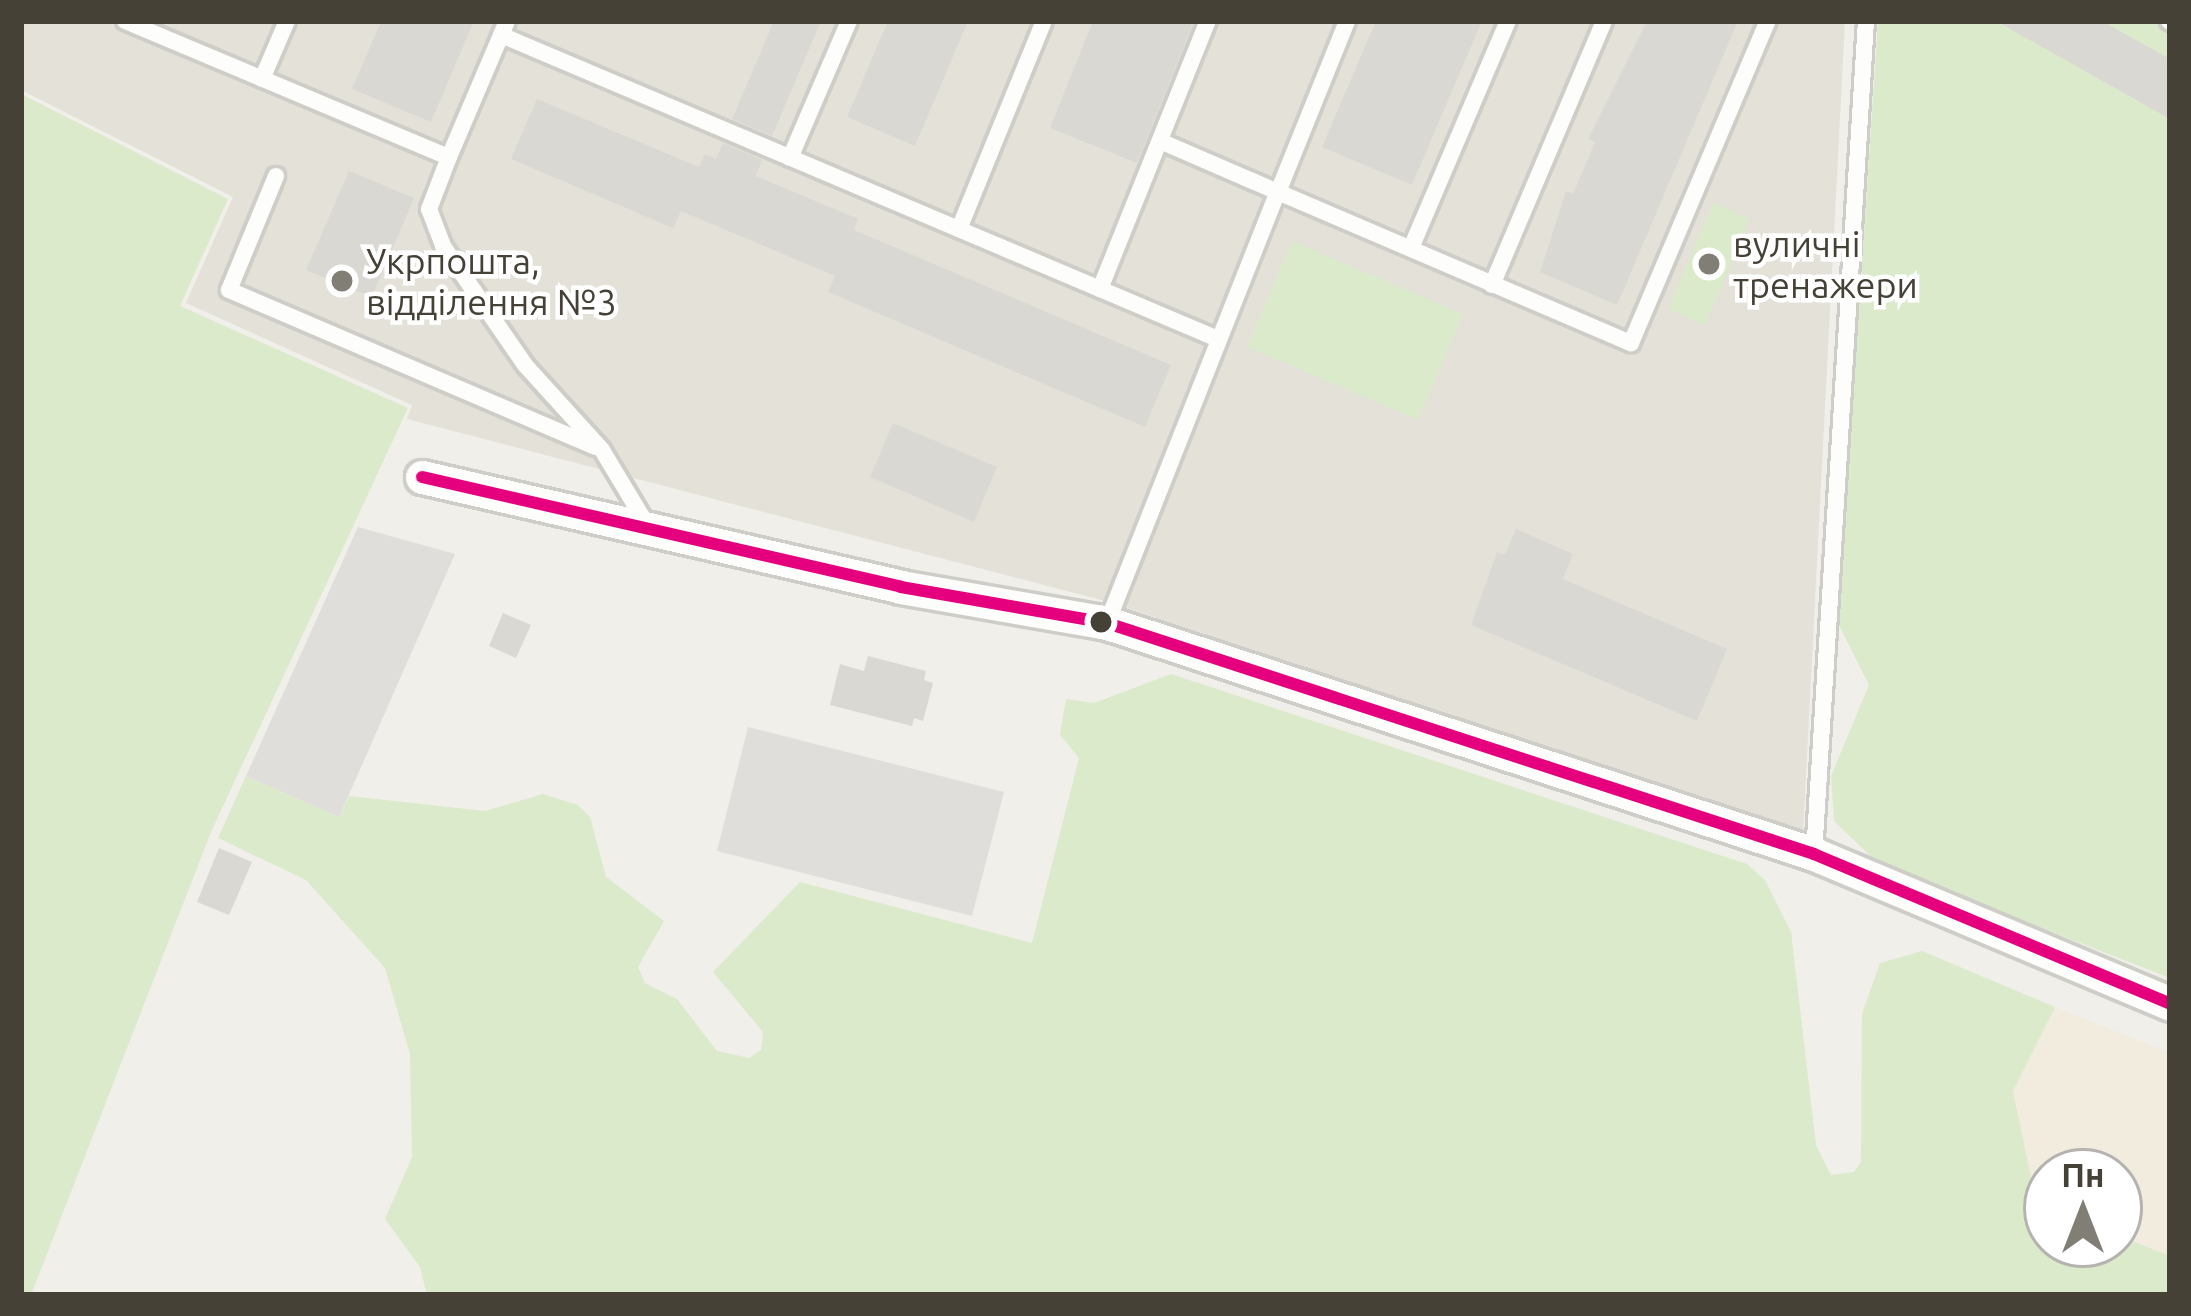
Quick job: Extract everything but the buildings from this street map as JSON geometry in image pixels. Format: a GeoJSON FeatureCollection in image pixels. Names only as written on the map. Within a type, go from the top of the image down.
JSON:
{"type":"FeatureCollection","features":[{"type":"Feature","properties":{"kind":"street"},"geometry":{"type":"LineString","coordinates":[[422,477],[901,587],[1107,623],[1814,854],[2170,1004]]}},
{"type":"Feature","properties":{"kind":"lane"},"geometry":{"type":"LineString","coordinates":[[124,21],[448,157]]}},
{"type":"Feature","properties":{"kind":"lane"},"geometry":{"type":"LineString","coordinates":[[262,79],[287,21]]}},
{"type":"Feature","properties":{"kind":"lane"},"geometry":{"type":"LineString","coordinates":[[790,158],[848,21]]}},
{"type":"Feature","properties":{"kind":"lane"},"geometry":{"type":"LineString","coordinates":[[959,230],[1044,21]]}},
{"type":"Feature","properties":{"kind":"lane"},"geometry":{"type":"LineString","coordinates":[[1100,289],[1208,21]]}},
{"type":"Feature","properties":{"kind":"lane"},"geometry":{"type":"LineString","coordinates":[[1107,623],[1347,21]]}},
{"type":"Feature","properties":{"kind":"lane"},"geometry":{"type":"LineString","coordinates":[[1411,248],[1508,21]]}},
{"type":"Feature","properties":{"kind":"lane"},"geometry":{"type":"LineString","coordinates":[[1492,285],[1604,21]]}},
{"type":"Feature","properties":{"kind":"lane"},"geometry":{"type":"LineString","coordinates":[[1160,141],[1631,344],[1768,21]]}},
{"type":"Feature","properties":{"kind":"lane"},"geometry":{"type":"LineString","coordinates":[[1814,854],[1867,21]]}},
{"type":"Feature","properties":{"kind":"lane"},"geometry":{"type":"LineString","coordinates":[[648,526],[602,450],[525,364],[442,246],[429,209],[504,28],[790,158],[1218,339]]}},
{"type":"Feature","properties":{"kind":"lane"},"geometry":{"type":"LineString","coordinates":[[276,176],[229,290],[602,450]]}},
{"type":"Feature","properties":{"kind":"shaded area"},"geometry":{"type":"Polygon","coordinates":[[[21,21],[1845,21],[1803,833],[1109,602],[407,419],[412,405],[186,303],[233,197],[21,90],[21,21]]]}},
{"type":"Feature","properties":{"kind":"shaded area"},"geometry":{"type":"Polygon","coordinates":[[[358,527],[455,554],[339,817],[246,776],[358,527]]]}},
{"type":"Feature","properties":{"kind":"shaded area"},"geometry":{"type":"Polygon","coordinates":[[[748,727],[1004,792],[972,916],[717,851],[748,727]]]}},
{"type":"Feature","properties":{"kind":"shaded area"},"geometry":{"type":"Polygon","coordinates":[[[2055,1007],[2170,1053],[2170,1295],[1999,1295],[2023,1235],[2023,1268],[2143,1268],[2143,1148],[2025,1148],[2013,1091],[2055,1007]]]}},
{"type":"Feature","properties":{"kind":"green space"},"geometry":{"type":"Polygon","coordinates":[[[1878,21],[2170,21],[2170,978],[1880,865],[1834,821],[1831,776],[1869,685],[1838,623],[1878,21]]]}},
{"type":"Feature","properties":{"kind":"green space"},"geometry":{"type":"Polygon","coordinates":[[[21,94],[228,199],[180,306],[408,408],[211,832],[31,1295],[21,1295],[21,94]]]}},
{"type":"Feature","properties":{"kind":"green space","name":"вуличні тренажери"},"geometry":{"type":"Polygon","coordinates":[[[1713,203],[1750,219],[1705,325],[1668,309],[1713,203]]]}},
{"type":"Feature","properties":{"kind":"green space"},"geometry":{"type":"Polygon","coordinates":[[[1292,241],[1463,314],[1418,420],[1247,347],[1292,241]]]}},
{"type":"Feature","properties":{"kind":"green space"},"geometry":{"type":"Polygon","coordinates":[[[1171,674],[1747,864],[1765,880],[1791,932],[1816,1145],[1831,1175],[1854,1172],[1861,1162],[1862,1014],[1880,963],[1922,951],[2055,1007],[2013,1091],[2025,1148],[2023,1268],[2143,1268],[2143,1245],[2170,1256],[2170,1295],[427,1295],[420,1267],[385,1219],[412,1157],[410,1054],[385,968],[306,880],[218,838],[246,776],[339,817],[349,796],[485,811],[543,794],[578,805],[590,817],[606,877],[664,921],[638,967],[645,983],[677,999],[717,1051],[749,1058],[761,1050],[763,1032],[713,972],[800,882],[1032,943],[1079,758],[1060,735],[1066,699],[1094,703],[1171,674]]]}},
{"type":"Feature","properties":{"kind":"transit line"},"geometry":{"type":"LineString","coordinates":[[422,477],[901,587],[1107,623],[1814,854],[2170,1004]]}},
{"type":"Feature","properties":{"kind":"place","name":"вуличні тренажери"},"geometry":{"type":"Point","coordinates":[1709,264]}},
{"type":"Feature","properties":{"kind":"place","name":"Укрпошта, відділення №3"},"geometry":{"type":"Point","coordinates":[342,281]}}]}
